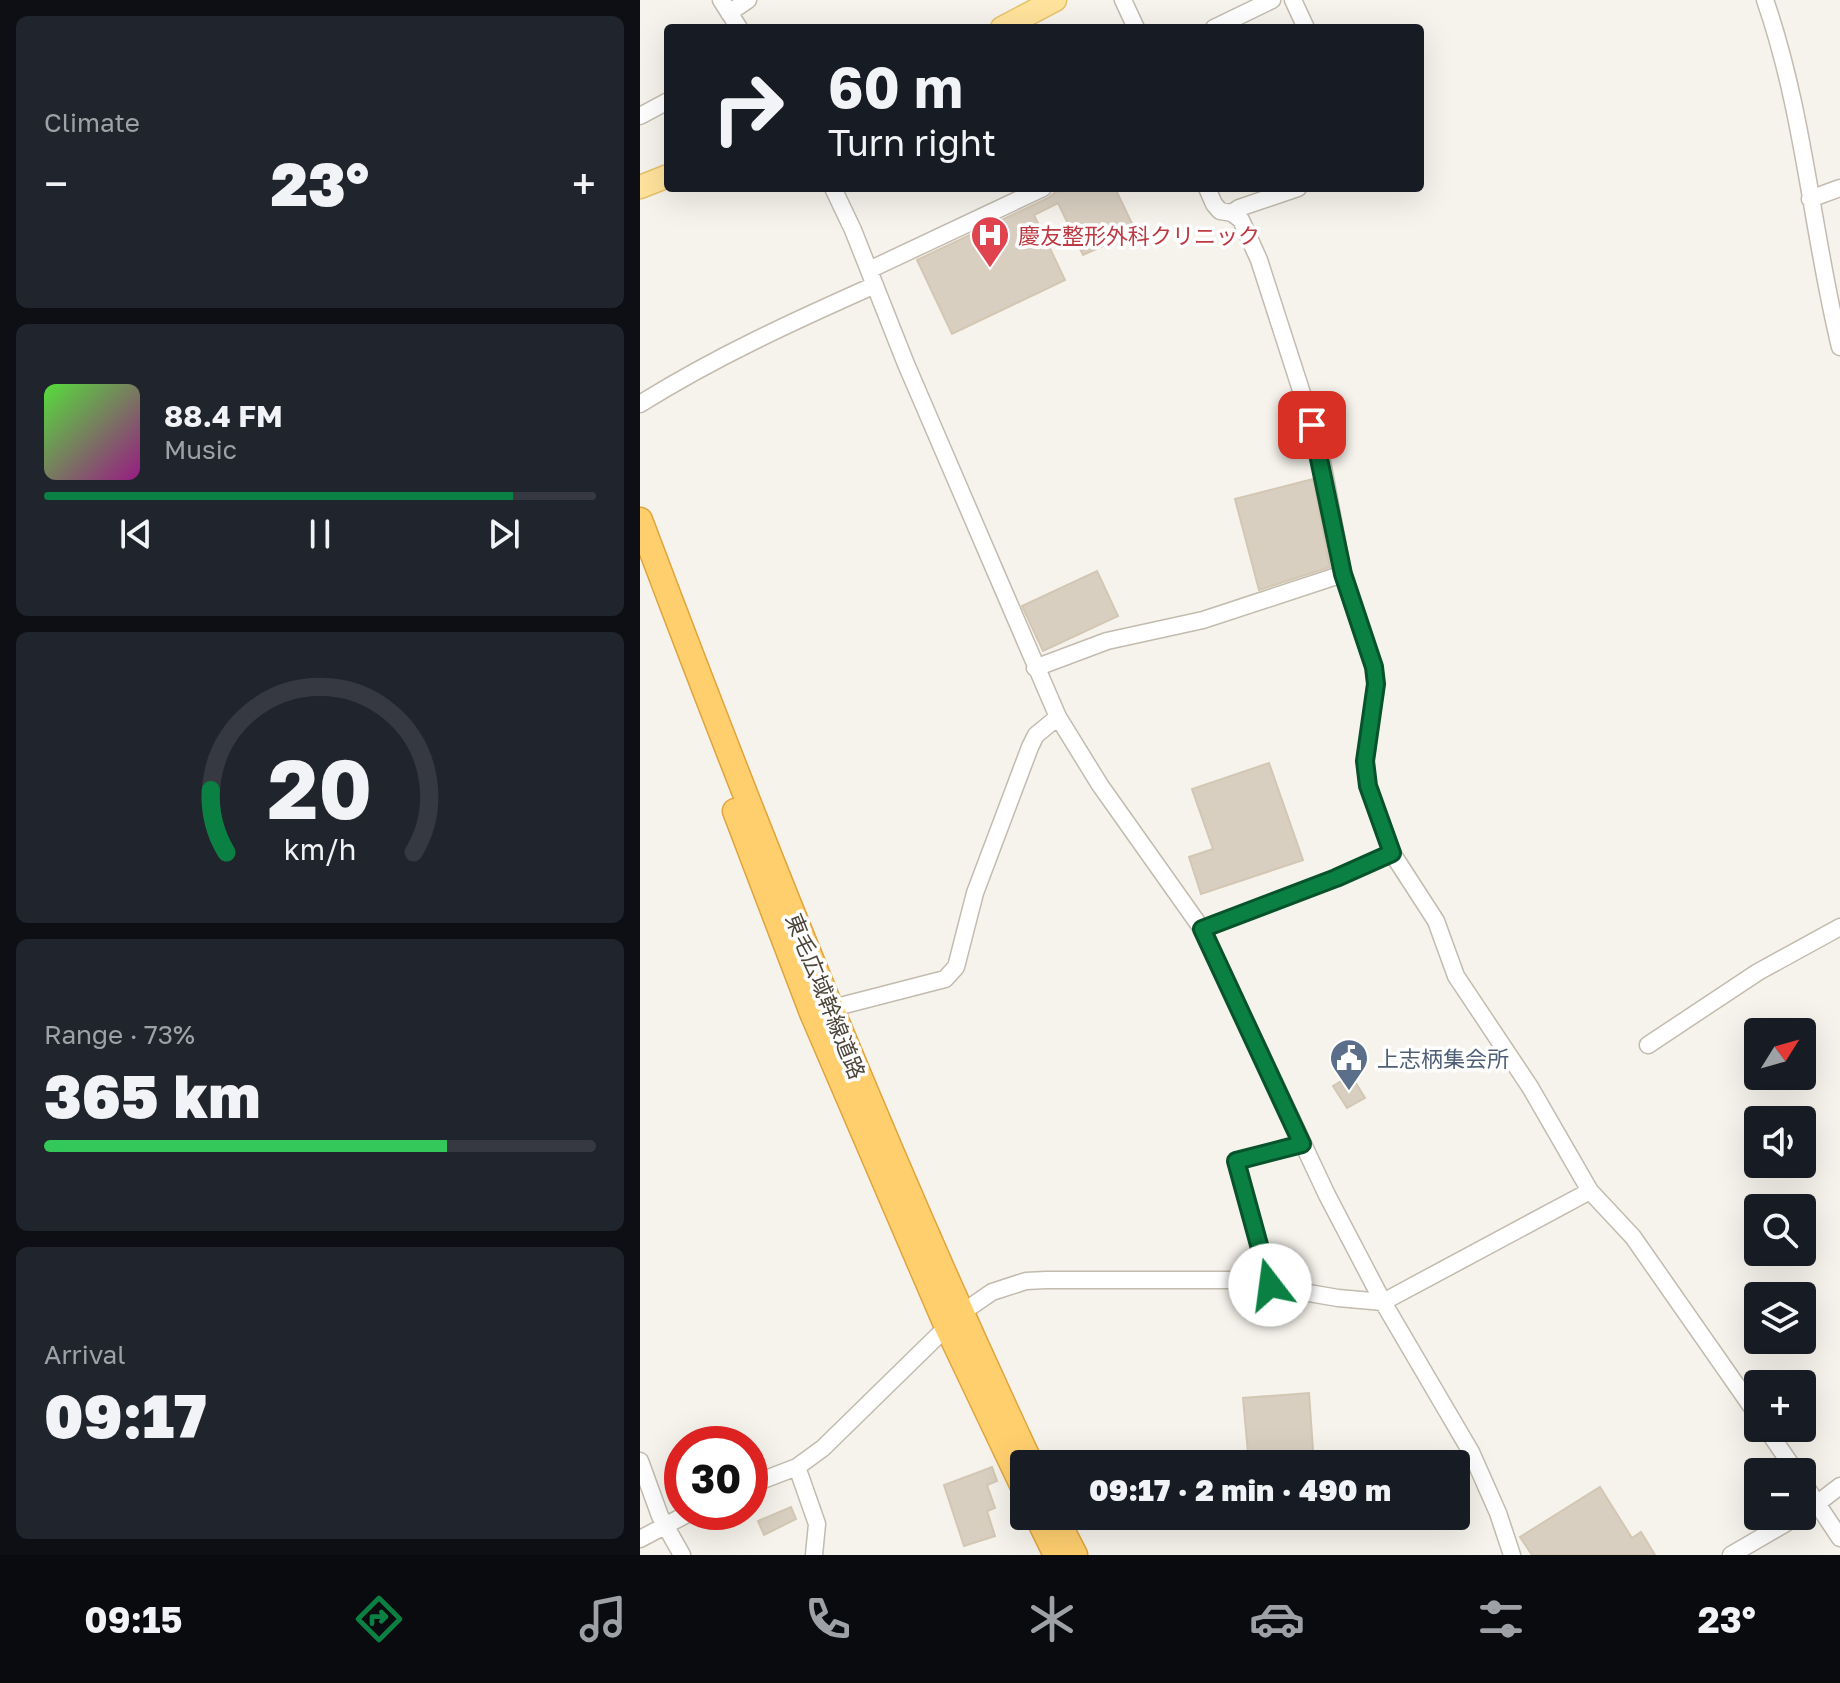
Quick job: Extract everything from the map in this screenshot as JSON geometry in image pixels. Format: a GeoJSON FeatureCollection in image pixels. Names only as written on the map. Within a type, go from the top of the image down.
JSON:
{"type":"FeatureCollection","features":[{"type":"Feature","properties":{"kind":"highway","name":"東毛広域幹線道路"},"geometry":{"type":"LineString","coordinates":[[640,520],[821,1011]]}},
{"type":"Feature","properties":{"kind":"highway","name":"東毛広域幹線道路"},"geometry":{"type":"LineString","coordinates":[[640,564],[821,1011],[1010,1455]]}},
{"type":"Feature","properties":{"kind":"highway","name":"東毛広域幹線道路"},"geometry":{"type":"LineString","coordinates":[[954,1320],[1024,1450]]}},
{"type":"Feature","properties":{"kind":"highway"},"geometry":{"type":"LineString","coordinates":[[1044,1530],[1056,1555]]}},
{"type":"Feature","properties":{"kind":"highway"},"geometry":{"type":"LineString","coordinates":[[1062,1530],[1075,1555]]}},
{"type":"Feature","properties":{"kind":"main road"},"geometry":{"type":"LineString","coordinates":[[1010,24],[1055,0]]}},
{"type":"Feature","properties":{"kind":"main road"},"geometry":{"type":"LineString","coordinates":[[640,187],[664,178]]}},
{"type":"Feature","properties":{"kind":"street"},"geometry":{"type":"LineString","coordinates":[[730,14],[748,0]]}},
{"type":"Feature","properties":{"kind":"street"},"geometry":{"type":"LineString","coordinates":[[1123,0],[1134,24]]}},
{"type":"Feature","properties":{"kind":"street"},"geometry":{"type":"LineString","coordinates":[[1222,24],[1272,0]]}},
{"type":"Feature","properties":{"kind":"street"},"geometry":{"type":"LineString","coordinates":[[1293,0],[1304,24]]}},
{"type":"Feature","properties":{"kind":"street"},"geometry":{"type":"LineString","coordinates":[[1765,0],[1795,105],[1810,199],[1840,347]]}},
{"type":"Feature","properties":{"kind":"street"},"geometry":{"type":"LineString","coordinates":[[640,116],[664,103]]}},
{"type":"Feature","properties":{"kind":"street"},"geometry":{"type":"LineString","coordinates":[[1810,199],[1840,188]]}},
{"type":"Feature","properties":{"kind":"street"},"geometry":{"type":"LineString","coordinates":[[835,192],[1058,717],[1094,776],[1202,929],[1302,1144],[1383,1302],[1471,1452],[1498,1513],[1512,1555]]}},
{"type":"Feature","properties":{"kind":"street"},"geometry":{"type":"LineString","coordinates":[[640,404],[696,369],[1035,192]]}},
{"type":"Feature","properties":{"kind":"street"},"geometry":{"type":"LineString","coordinates":[[1209,192],[1220,211],[1232,213],[1241,220],[1259,260],[1319,446],[1343,574],[1374,667],[1376,684],[1365,761],[1368,786],[1392,853],[1436,921],[1456,976],[1530,1087],[1590,1191],[1642,1248],[1744,1396]]}},
{"type":"Feature","properties":{"kind":"street"},"geometry":{"type":"LineString","coordinates":[[1232,213],[1284,192]]}},
{"type":"Feature","properties":{"kind":"street"},"geometry":{"type":"LineString","coordinates":[[1035,668],[1107,641],[1203,620],[1343,574]]}},
{"type":"Feature","properties":{"kind":"street"},"geometry":{"type":"LineString","coordinates":[[821,1011],[945,979],[956,967],[975,893],[1030,747],[1036,735],[1058,717]]}},
{"type":"Feature","properties":{"kind":"street"},"geometry":{"type":"LineString","coordinates":[[1202,929],[1336,878],[1392,853]]}},
{"type":"Feature","properties":{"kind":"street"},"geometry":{"type":"LineString","coordinates":[[1648,1045],[1758,972],[1840,927]]}},
{"type":"Feature","properties":{"kind":"street"},"geometry":{"type":"LineString","coordinates":[[1270,1285],[1236,1161],[1302,1144]]}},
{"type":"Feature","properties":{"kind":"street"},"geometry":{"type":"LineString","coordinates":[[768,1478],[797,1467],[823,1448],[954,1320],[992,1292],[1026,1281],[1233,1280],[1338,1298],[1383,1302],[1590,1191]]}},
{"type":"Feature","properties":{"kind":"street"},"geometry":{"type":"LineString","coordinates":[[640,1461],[664,1521]]}},
{"type":"Feature","properties":{"kind":"street"},"geometry":{"type":"LineString","coordinates":[[797,1467],[817,1524],[814,1555]]}},
{"type":"Feature","properties":{"kind":"street"},"geometry":{"type":"LineString","coordinates":[[1818,1504],[1840,1486]]}},
{"type":"Feature","properties":{"kind":"street"},"geometry":{"type":"LineString","coordinates":[[1816,1501],[1840,1538]]}},
{"type":"Feature","properties":{"kind":"street"},"geometry":{"type":"LineString","coordinates":[[640,1539],[664,1525]]}},
{"type":"Feature","properties":{"kind":"street"},"geometry":{"type":"LineString","coordinates":[[669,1530],[682,1555]]}},
{"type":"Feature","properties":{"kind":"street"},"geometry":{"type":"LineString","coordinates":[[1731,1555],[1774,1530]]}},
{"type":"Feature","properties":{"kind":"building","name":"慶友整形外科クリニック"},"geometry":{"type":"Polygon","coordinates":[[[1056,192],[1117,192],[1138,236],[1119,246],[1116,240],[1083,255],[1058,203],[1034,215],[1065,280],[952,334],[917,260],[1056,192]]]}},
{"type":"Feature","properties":{"kind":"building"},"geometry":{"type":"Polygon","coordinates":[[[1313,479],[1330,567],[1259,590],[1235,499],[1313,479]]]}},
{"type":"Feature","properties":{"kind":"building"},"geometry":{"type":"Polygon","coordinates":[[[1097,571],[1118,616],[1043,651],[1022,606],[1097,571]]]}},
{"type":"Feature","properties":{"kind":"building"},"geometry":{"type":"Polygon","coordinates":[[[1269,763],[1303,860],[1201,894],[1189,857],[1213,849],[1192,789],[1269,763]]]}},
{"type":"Feature","properties":{"kind":"building","name":"上志柄集会所"},"geometry":{"type":"Polygon","coordinates":[[[1351,1075],[1365,1098],[1347,1108],[1333,1086],[1351,1075]]]}},
{"type":"Feature","properties":{"kind":"building"},"geometry":{"type":"Polygon","coordinates":[[[1309,1393],[1313,1450],[1248,1450],[1243,1398],[1309,1393]]]}},
{"type":"Feature","properties":{"kind":"building"},"geometry":{"type":"Polygon","coordinates":[[[992,1467],[997,1481],[987,1485],[995,1508],[987,1511],[995,1536],[964,1546],[944,1485],[992,1467]]]}},
{"type":"Feature","properties":{"kind":"building"},"geometry":{"type":"Polygon","coordinates":[[[1600,1487],[1632,1538],[1641,1532],[1655,1555],[1532,1555],[1520,1537],[1600,1487]]]}},
{"type":"Feature","properties":{"kind":"building"},"geometry":{"type":"Polygon","coordinates":[[[791,1507],[796,1519],[764,1535],[762,1530],[768,1530],[768,1517],[791,1507]]]}},
{"type":"Feature","properties":{"kind":"place","name":"慶友整形外科クリニック"},"geometry":{"type":"Point","coordinates":[990,269]}},
{"type":"Feature","properties":{"kind":"place","name":"上志柄集会所"},"geometry":{"type":"Point","coordinates":[1349,1092]}},
{"type":"Feature","properties":{"kind":"route"},"geometry":{"type":"LineString","coordinates":[[1270,1285],[1236,1161],[1302,1144],[1202,929],[1336,878],[1392,853],[1368,786],[1365,761],[1376,684],[1374,667],[1343,574],[1319,446],[1312,425]]}}]}
